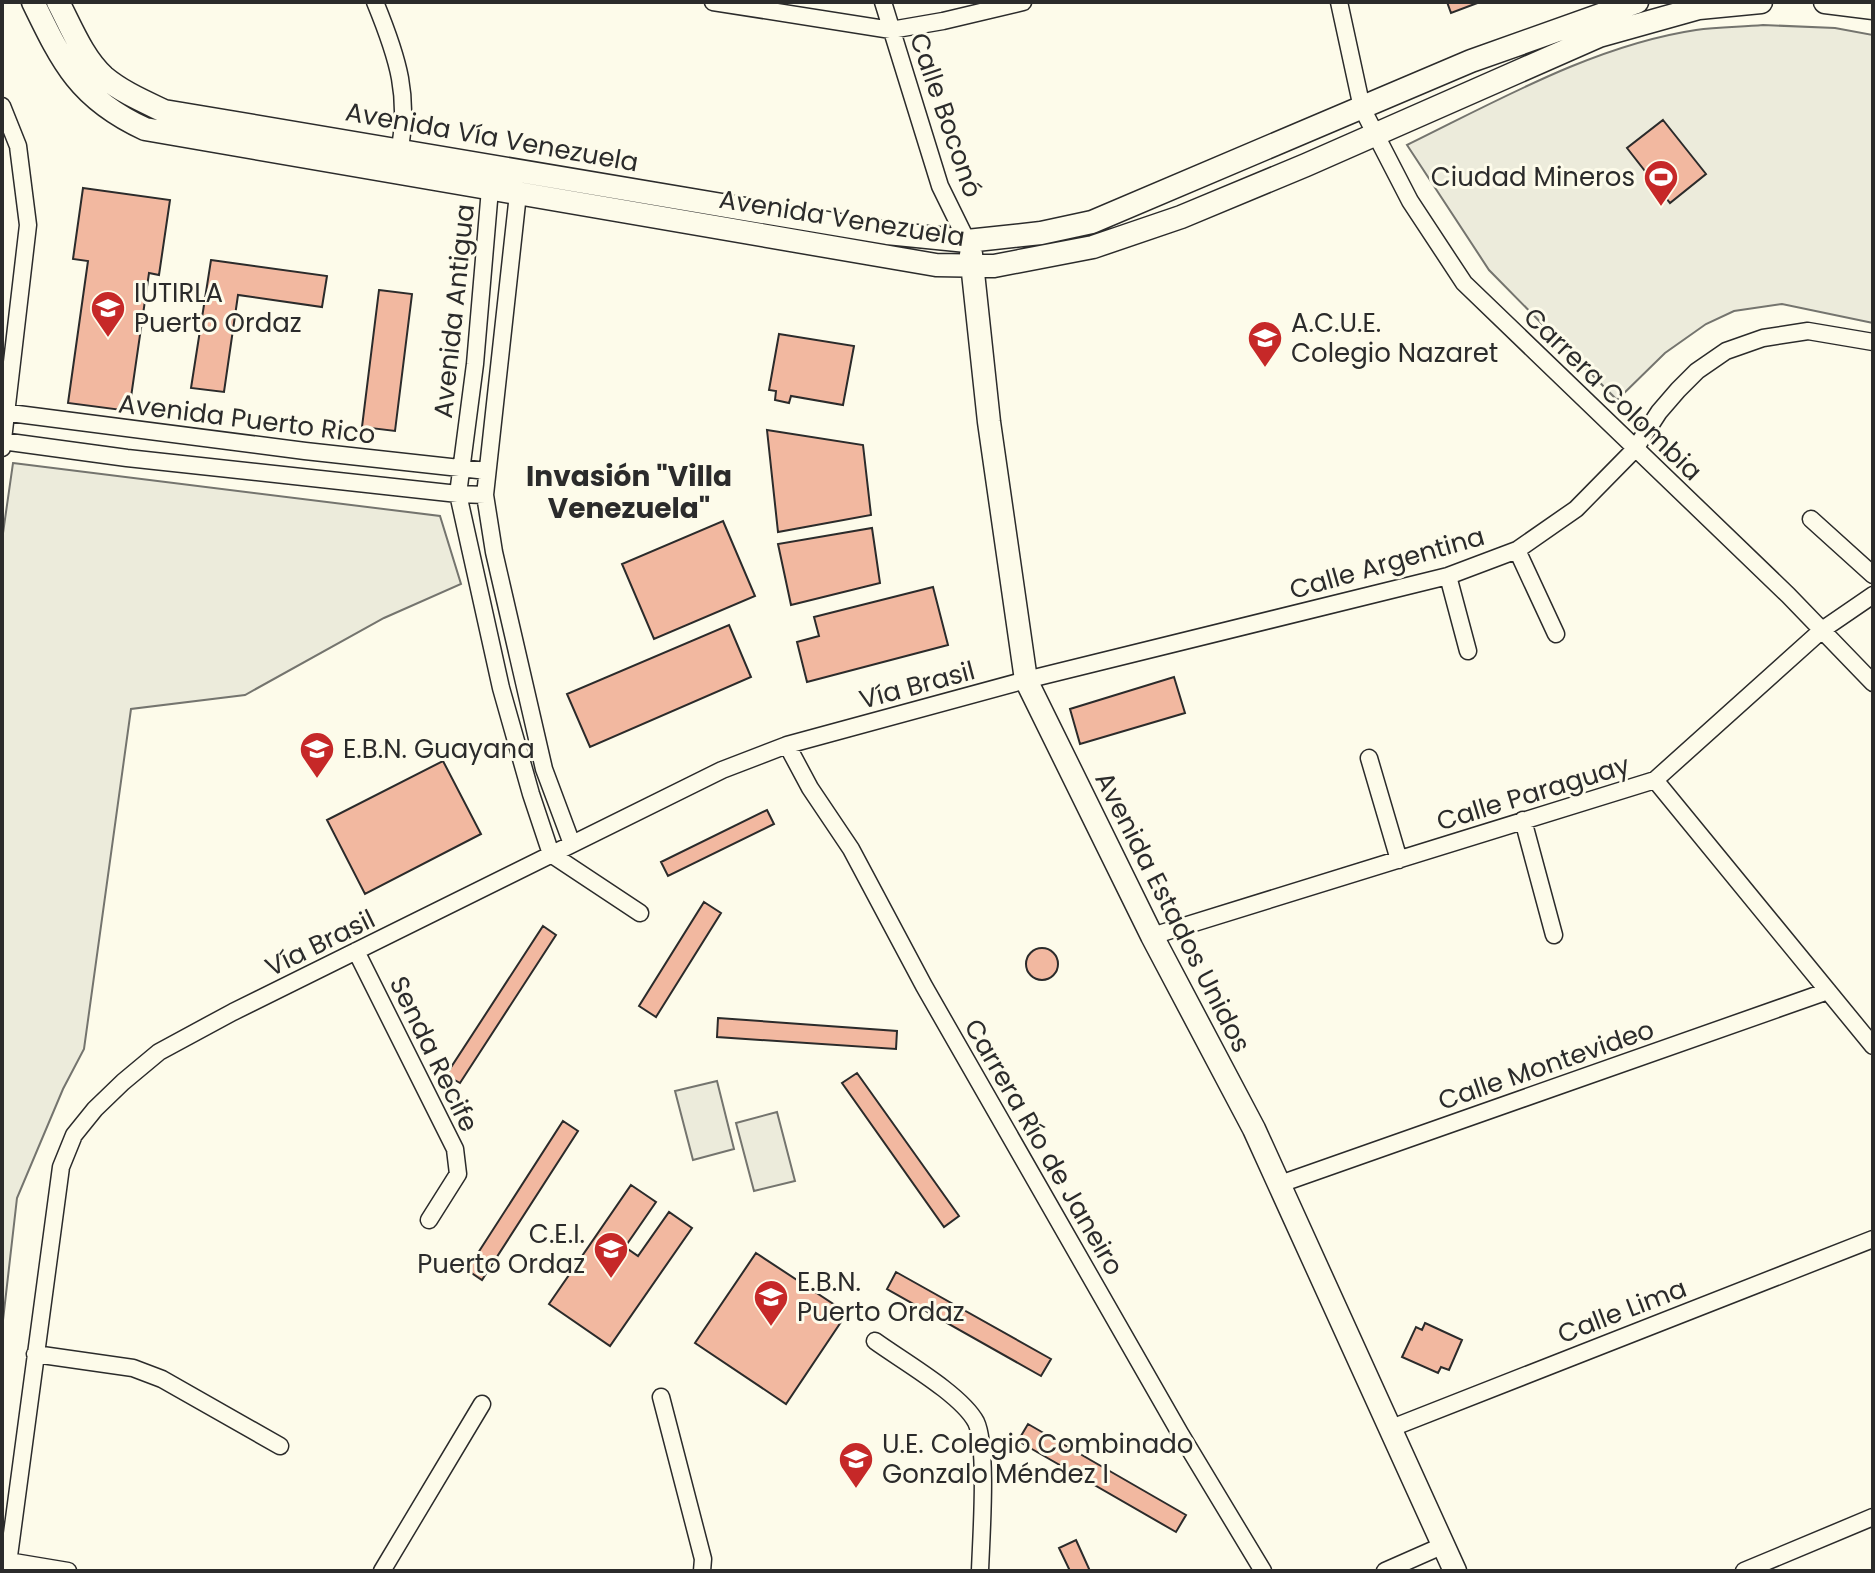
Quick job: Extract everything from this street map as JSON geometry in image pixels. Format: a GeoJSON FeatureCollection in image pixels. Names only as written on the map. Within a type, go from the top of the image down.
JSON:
{"type":"FeatureCollection","features":[{"type":"Feature","properties":{"kind":"street","name":"Avenida Venezuela"},"geometry":{"type":"LineString","coordinates":[[33,2],[61,60],[89,92],[118,116],[145,129],[398,161],[490,189],[936,265],[974,267],[1093,247],[1181,217],[1599,36],[1699,8],[1761,2]]}},
{"type":"Feature","properties":{"kind":"street","name":"Avenida Vía Venezuela"},"geometry":{"type":"LineString","coordinates":[[58,2],[85,54],[102,75],[123,91],[164,111],[398,161],[509,169],[887,233],[967,241]]}},
{"type":"Feature","properties":{"kind":"street"},"geometry":{"type":"LineString","coordinates":[[375,2],[396,53],[404,114],[398,161]]}},
{"type":"Feature","properties":{"kind":"street"},"geometry":{"type":"LineString","coordinates":[[713,2],[891,30],[1023,2]]}},
{"type":"Feature","properties":{"kind":"street","name":"Calle Boconó"},"geometry":{"type":"LineString","coordinates":[[883,2],[940,186],[967,241]]}},
{"type":"Feature","properties":{"kind":"street","name":"Carrera Colombia"},"geometry":{"type":"LineString","coordinates":[[1339,2],[1362,108],[1410,201],[1464,283],[1873,683]]}},
{"type":"Feature","properties":{"kind":"street","name":"Avenida Venezuela"},"geometry":{"type":"LineString","coordinates":[[967,241],[1041,233],[1092,222],[1471,61],[1637,2]]}},
{"type":"Feature","properties":{"kind":"street"},"geometry":{"type":"LineString","coordinates":[[1825,2],[1873,8]]}},
{"type":"Feature","properties":{"kind":"street"},"geometry":{"type":"LineString","coordinates":[[104,105],[123,91]]}},
{"type":"Feature","properties":{"kind":"street"},"geometry":{"type":"LineString","coordinates":[[2,106],[18,146],[28,225],[3,413],[2,448]]}},
{"type":"Feature","properties":{"kind":"street","name":"Avenida Antigua"},"geometry":{"type":"LineString","coordinates":[[551,854],[501,688],[458,494],[475,364],[490,189],[509,169],[518,194],[485,495],[494,552],[544,769],[572,844]]}},
{"type":"Feature","properties":{"kind":"street","name":"Avenida Estados Unidos"},"geometry":{"type":"LineString","coordinates":[[967,241],[974,267],[989,422],[1026,680],[1152,936],[1280,1184],[1447,1563]]}},
{"type":"Feature","properties":{"kind":"street","name":"Calle Argentina"},"geometry":{"type":"LineString","coordinates":[[1026,680],[1448,576],[1517,550],[1576,509],[1635,449],[1678,390],[1697,371],[1726,351],[1763,338],[1808,331],[1873,342]]}},
{"type":"Feature","properties":{"kind":"street","name":"Avenida Puerto Rico"},"geometry":{"type":"LineString","coordinates":[[3,413],[487,471]]}},
{"type":"Feature","properties":{"kind":"street","name":"Avenida Puerto Rico"},"geometry":{"type":"LineString","coordinates":[[2,442],[142,460],[485,495]]}},
{"type":"Feature","properties":{"kind":"street"},"geometry":{"type":"LineString","coordinates":[[1811,519],[1873,575]]}},
{"type":"Feature","properties":{"kind":"street"},"geometry":{"type":"LineString","coordinates":[[1517,550],[1556,634]]}},
{"type":"Feature","properties":{"kind":"street"},"geometry":{"type":"LineString","coordinates":[[1448,576],[1468,651]]}},
{"type":"Feature","properties":{"kind":"street","name":"Calle Paraguay"},"geometry":{"type":"LineString","coordinates":[[1152,936],[1655,780],[1822,630],[1873,595]]}},
{"type":"Feature","properties":{"kind":"street","name":"Vía Brasil"},"geometry":{"type":"LineString","coordinates":[[8,1566],[54,1201],[61,1167],[74,1135],[123,1082],[159,1052],[233,1012],[722,770],[787,745],[1026,680]]}},
{"type":"Feature","properties":{"kind":"street","name":"Carrera Río de Janeiro"},"geometry":{"type":"LineString","coordinates":[[787,745],[810,788],[851,849],[924,986],[1173,1422],[1263,1571]]}},
{"type":"Feature","properties":{"kind":"street"},"geometry":{"type":"LineString","coordinates":[[1369,758],[1399,860]]}},
{"type":"Feature","properties":{"kind":"street"},"geometry":{"type":"LineString","coordinates":[[1655,780],[1873,1046]]}},
{"type":"Feature","properties":{"kind":"street"},"geometry":{"type":"LineString","coordinates":[[1523,820],[1554,935]]}},
{"type":"Feature","properties":{"kind":"street"},"geometry":{"type":"LineString","coordinates":[[551,854],[640,913]]}},
{"type":"Feature","properties":{"kind":"street","name":"Senda Recife"},"geometry":{"type":"LineString","coordinates":[[356,951],[455,1149],[458,1174],[429,1220]]}},
{"type":"Feature","properties":{"kind":"street","name":"Calle Montevideo"},"geometry":{"type":"LineString","coordinates":[[1280,1184],[1828,991]]}},
{"type":"Feature","properties":{"kind":"street","name":"Calle Lima"},"geometry":{"type":"LineString","coordinates":[[1389,1429],[1873,1239]]}},
{"type":"Feature","properties":{"kind":"street"},"geometry":{"type":"LineString","coordinates":[[875,1341],[960,1402],[976,1423],[982,1448],[980,1571]]}},
{"type":"Feature","properties":{"kind":"street"},"geometry":{"type":"LineString","coordinates":[[35,1354],[133,1368],[162,1379],[280,1446]]}},
{"type":"Feature","properties":{"kind":"street"},"geometry":{"type":"LineString","coordinates":[[661,1397],[703,1559],[702,1571]]}},
{"type":"Feature","properties":{"kind":"street"},"geometry":{"type":"LineString","coordinates":[[382,1571],[482,1404]]}},
{"type":"Feature","properties":{"kind":"street"},"geometry":{"type":"LineString","coordinates":[[1744,1571],[1873,1517]]}},
{"type":"Feature","properties":{"kind":"street"},"geometry":{"type":"LineString","coordinates":[[1385,1571],[1447,1563]]}},
{"type":"Feature","properties":{"kind":"street"},"geometry":{"type":"LineString","coordinates":[[8,1566],[68,1571]]}},
{"type":"Feature","properties":{"kind":"shaded area","name":"Ciudad Mineros"},"geometry":{"type":"Polygon","coordinates":[[[1763,25],[1835,28],[1873,35],[1873,323],[1782,304],[1734,311],[1706,324],[1665,353],[1617,400],[1489,270],[1407,145],[1511,93],[1621,48],[1696,30],[1763,25]]]}},
{"type":"Feature","properties":{"kind":"shaded area"},"geometry":{"type":"Polygon","coordinates":[[[13,463],[440,516],[461,584],[384,618],[245,695],[131,709],[84,1049],[63,1089],[17,1198],[2,1329],[2,540],[13,463]]]}},
{"type":"Feature","properties":{"kind":"shaded area"},"geometry":{"type":"Polygon","coordinates":[[[717,1081],[734,1149],[693,1160],[675,1091],[717,1081]]]}},
{"type":"Feature","properties":{"kind":"shaded area"},"geometry":{"type":"Polygon","coordinates":[[[777,1112],[795,1181],[754,1191],[736,1123],[777,1112]]]}},
{"type":"Feature","properties":{"kind":"building"},"geometry":{"type":"Polygon","coordinates":[[[1447,2],[1480,2],[1451,13],[1447,2]]]}},
{"type":"Feature","properties":{"kind":"building"},"geometry":{"type":"Polygon","coordinates":[[[1663,120],[1706,174],[1670,203],[1627,148],[1663,120]]]}},
{"type":"Feature","properties":{"kind":"building","name":"IUTIRLA Puerto Ordaz"},"geometry":{"type":"Polygon","coordinates":[[[83,188],[170,200],[159,275],[149,273],[129,411],[68,403],[88,261],[73,259],[83,188]]]}},
{"type":"Feature","properties":{"kind":"building"},"geometry":{"type":"Polygon","coordinates":[[[211,260],[327,276],[322,307],[238,295],[224,392],[191,388],[211,260]]]}},
{"type":"Feature","properties":{"kind":"building"},"geometry":{"type":"Polygon","coordinates":[[[379,290],[412,294],[395,431],[362,427],[379,290]]]}},
{"type":"Feature","properties":{"kind":"building"},"geometry":{"type":"Polygon","coordinates":[[[779,334],[854,346],[843,405],[791,396],[789,403],[775,400],[776,391],[769,390],[779,334]]]}},
{"type":"Feature","properties":{"kind":"building"},"geometry":{"type":"Polygon","coordinates":[[[767,430],[863,445],[871,515],[778,532],[767,430]]]}},
{"type":"Feature","properties":{"kind":"building"},"geometry":{"type":"Polygon","coordinates":[[[723,521],[755,596],[654,639],[622,564],[723,521]]]}},
{"type":"Feature","properties":{"kind":"building"},"geometry":{"type":"Polygon","coordinates":[[[872,528],[880,583],[791,605],[778,544],[872,528]]]}},
{"type":"Feature","properties":{"kind":"building"},"geometry":{"type":"Polygon","coordinates":[[[933,587],[948,645],[807,682],[797,642],[819,636],[814,617],[933,587]]]}},
{"type":"Feature","properties":{"kind":"building"},"geometry":{"type":"Polygon","coordinates":[[[729,625],[751,677],[590,747],[567,694],[729,625]]]}},
{"type":"Feature","properties":{"kind":"building"},"geometry":{"type":"Polygon","coordinates":[[[1174,677],[1185,713],[1080,744],[1070,709],[1174,677]]]}},
{"type":"Feature","properties":{"kind":"building"},"geometry":{"type":"Polygon","coordinates":[[[443,761],[481,834],[365,894],[327,820],[443,761]]]}},
{"type":"Feature","properties":{"kind":"building"},"geometry":{"type":"Polygon","coordinates":[[[767,810],[774,824],[668,876],[661,862],[767,810]]]}},
{"type":"Feature","properties":{"kind":"building"},"geometry":{"type":"Polygon","coordinates":[[[704,902],[721,913],[656,1017],[639,1006],[704,902]]]}},
{"type":"Feature","properties":{"kind":"building"},"geometry":{"type":"Polygon","coordinates":[[[543,926],[556,935],[460,1083],[446,1075],[543,926]]]}},
{"type":"Feature","properties":{"kind":"building"},"geometry":{"type":"Polygon","coordinates":[[[1042,948],[1054,952],[1058,964],[1054,976],[1042,980],[1030,976],[1026,964],[1030,952],[1042,948]]]}},
{"type":"Feature","properties":{"kind":"building"},"geometry":{"type":"Polygon","coordinates":[[[718,1018],[897,1031],[896,1049],[717,1037],[718,1018]]]}},
{"type":"Feature","properties":{"kind":"building"},"geometry":{"type":"Polygon","coordinates":[[[857,1073],[959,1216],[944,1227],[842,1083],[857,1073]]]}},
{"type":"Feature","properties":{"kind":"building"},"geometry":{"type":"Polygon","coordinates":[[[563,1121],[578,1131],[482,1280],[467,1270],[563,1121]]]}},
{"type":"Feature","properties":{"kind":"building","name":"C.E.I. Puerto Ordaz"},"geometry":{"type":"Polygon","coordinates":[[[631,1185],[656,1202],[625,1247],[638,1256],[669,1212],[692,1228],[610,1346],[549,1304],[631,1185]]]}},
{"type":"Feature","properties":{"kind":"building","name":"E.B.N. Puerto Ordaz"},"geometry":{"type":"Polygon","coordinates":[[[756,1253],[847,1313],[786,1404],[695,1343],[756,1253]]]}},
{"type":"Feature","properties":{"kind":"building"},"geometry":{"type":"Polygon","coordinates":[[[896,1272],[1051,1359],[1041,1376],[887,1289],[896,1272]]]}},
{"type":"Feature","properties":{"kind":"building"},"geometry":{"type":"Polygon","coordinates":[[[1425,1323],[1462,1340],[1449,1370],[1441,1367],[1438,1373],[1402,1357],[1416,1327],[1422,1330],[1425,1323]]]}},
{"type":"Feature","properties":{"kind":"building"},"geometry":{"type":"Polygon","coordinates":[[[1028,1424],[1186,1515],[1176,1532],[1018,1441],[1028,1424]]]}},
{"type":"Feature","properties":{"kind":"building"},"geometry":{"type":"Polygon","coordinates":[[[1076,1540],[1090,1571],[1070,1571],[1059,1548],[1076,1540]]]}},
{"type":"Feature","properties":{"kind":"place","name":"Ciudad Mineros"},"geometry":{"type":"Point","coordinates":[1661,208]}},
{"type":"Feature","properties":{"kind":"place","name":"IUTIRLA Puerto Ordaz"},"geometry":{"type":"Point","coordinates":[108,339]}},
{"type":"Feature","properties":{"kind":"place","name":"A.C.U.E. Colegio Nazaret"},"geometry":{"type":"Point","coordinates":[1265,369]}},
{"type":"Feature","properties":{"kind":"place","name":"E.B.N. Guayana"},"geometry":{"type":"Point","coordinates":[317,780]}},
{"type":"Feature","properties":{"kind":"place","name":"C.E.I. Puerto Ordaz"},"geometry":{"type":"Point","coordinates":[611,1280]}},
{"type":"Feature","properties":{"kind":"place","name":"E.B.N. Puerto Ordaz"},"geometry":{"type":"Point","coordinates":[771,1328]}},
{"type":"Feature","properties":{"kind":"place","name":"U.E. Colegio Combinado Gonzalo Méndez I"},"geometry":{"type":"Point","coordinates":[856,1490]}},
{"type":"Feature","properties":{"kind":"district","name":"Invasión \"Villa Venezuela\""},"geometry":{"type":"Point","coordinates":[629,492]}}]}
